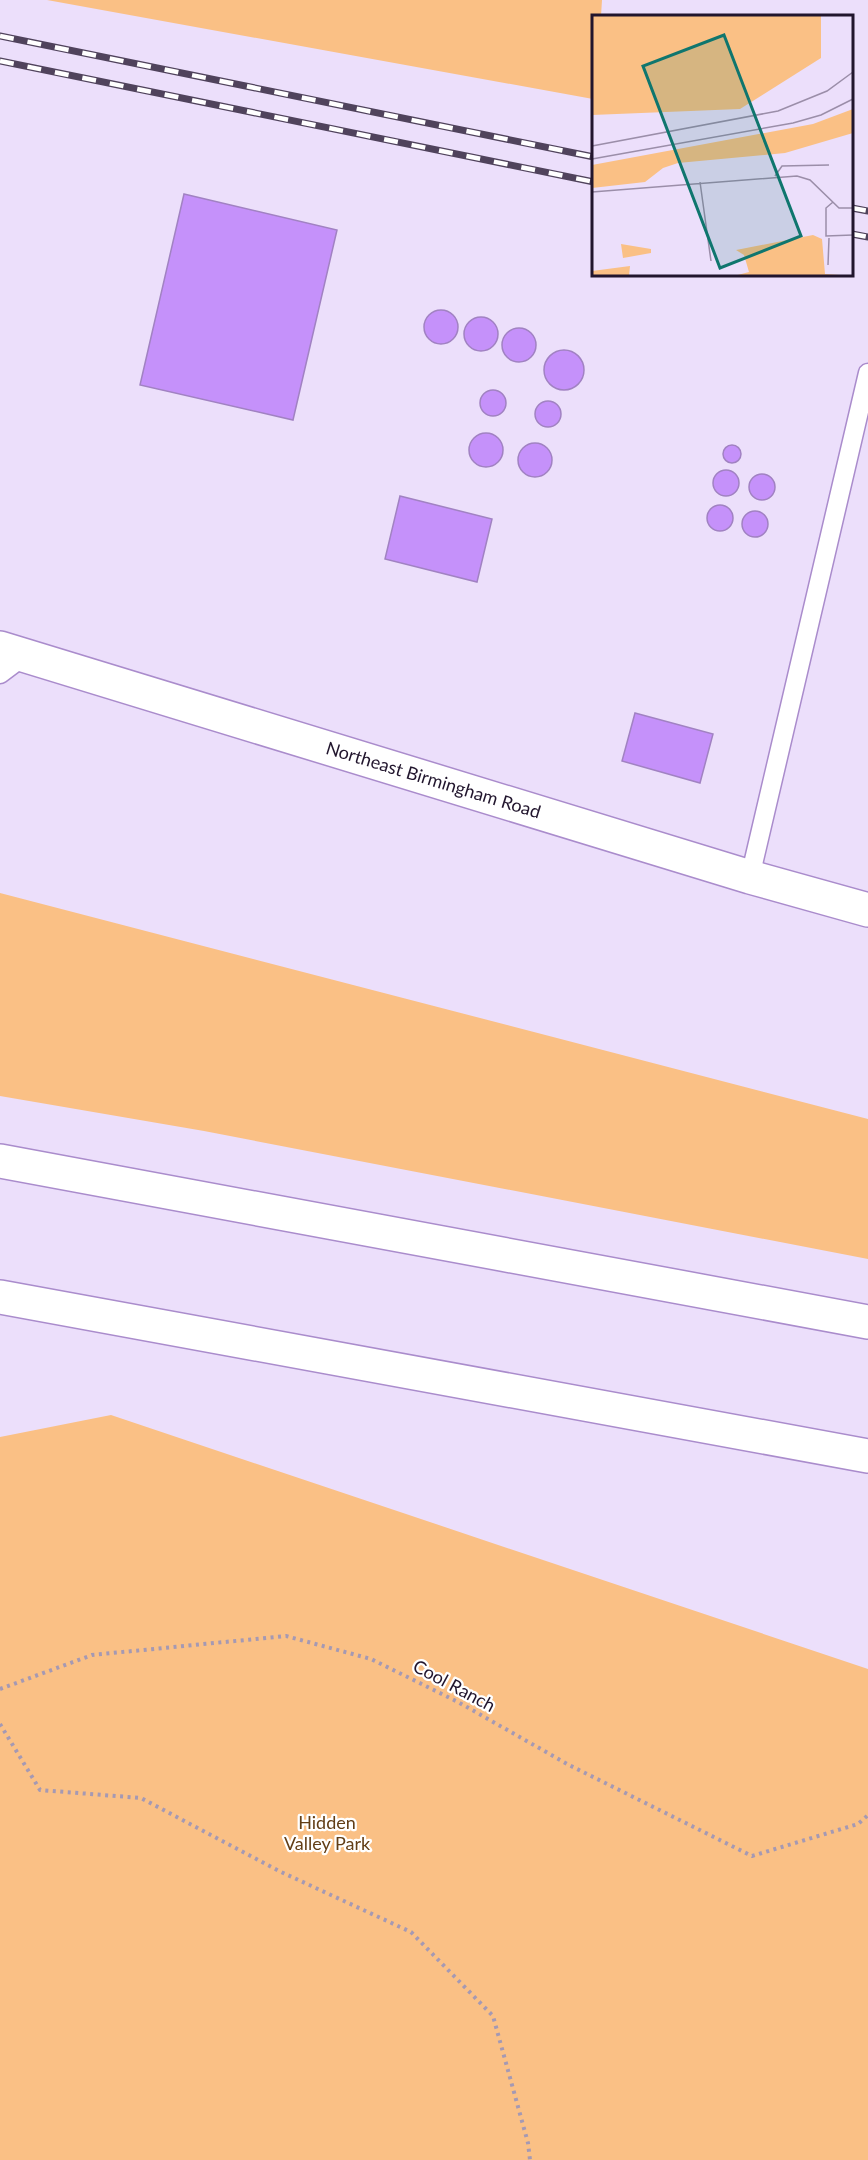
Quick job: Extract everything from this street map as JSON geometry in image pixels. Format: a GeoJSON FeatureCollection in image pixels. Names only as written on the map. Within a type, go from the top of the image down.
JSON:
{"type":"FeatureCollection","features":[{"type":"Feature","properties":{"kind":"main road","name":"Northeast Birmingham Road"},"geometry":{"type":"LineString","coordinates":[[8,659],[868,910]]}},
{"type":"Feature","properties":{"kind":"main road"},"geometry":{"type":"LineString","coordinates":[[0,1161],[868,1322]]}},
{"type":"Feature","properties":{"kind":"main road"},"geometry":{"type":"LineString","coordinates":[[0,1297],[868,1456]]}},
{"type":"Feature","properties":{"kind":"lane"},"geometry":{"type":"LineString","coordinates":[[750,877],[868,373]]}},
{"type":"Feature","properties":{"kind":"path","name":"Cool Ranch"},"geometry":{"type":"LineString","coordinates":[[0,1689],[92,1655],[286,1636],[371,1659],[458,1702],[569,1766],[752,1856],[858,1824],[868,1815]]}},
{"type":"Feature","properties":{"kind":"path"},"geometry":{"type":"LineString","coordinates":[[0,1724],[40,1790],[141,1798],[279,1871],[411,1932],[494,2016],[528,2143],[530,2160]]}},
{"type":"Feature","properties":{"kind":"green space"},"geometry":{"type":"Polygon","coordinates":[[[47,0],[602,0],[601,15],[592,15],[592,99],[47,0]]]}},
{"type":"Feature","properties":{"kind":"green space"},"geometry":{"type":"Polygon","coordinates":[[[0,893],[868,1119],[868,1259],[204,1131],[0,1096],[0,893]]]}},
{"type":"Feature","properties":{"kind":"green space","name":"Hidden Valley Park"},"geometry":{"type":"Polygon","coordinates":[[[111,1415],[868,1669],[868,2160],[0,2160],[0,1437],[111,1415]]]}},
{"type":"Feature","properties":{"kind":"building"},"geometry":{"type":"Polygon","coordinates":[[[184,194],[337,230],[293,420],[140,385],[184,194]]]}},
{"type":"Feature","properties":{"kind":"building"},"geometry":{"type":"Polygon","coordinates":[[[441,310],[453,315],[458,327],[453,339],[441,344],[429,339],[424,327],[429,315],[441,310]]]}},
{"type":"Feature","properties":{"kind":"building"},"geometry":{"type":"Polygon","coordinates":[[[481,317],[493,322],[498,334],[493,346],[481,351],[469,346],[464,334],[469,322],[481,317]]]}},
{"type":"Feature","properties":{"kind":"building"},"geometry":{"type":"Polygon","coordinates":[[[519,328],[531,333],[536,345],[531,357],[519,362],[507,357],[502,345],[507,333],[519,328]]]}},
{"type":"Feature","properties":{"kind":"building"},"geometry":{"type":"Polygon","coordinates":[[[564,350],[578,356],[584,370],[578,384],[564,390],[550,384],[544,370],[550,356],[564,350]]]}},
{"type":"Feature","properties":{"kind":"building"},"geometry":{"type":"Polygon","coordinates":[[[493,390],[502,394],[506,403],[502,412],[493,416],[484,412],[480,403],[484,394],[493,390]]]}},
{"type":"Feature","properties":{"kind":"building"},"geometry":{"type":"Polygon","coordinates":[[[548,401],[557,405],[561,414],[557,423],[548,427],[539,423],[535,414],[539,405],[548,401]]]}},
{"type":"Feature","properties":{"kind":"building"},"geometry":{"type":"Polygon","coordinates":[[[486,433],[498,438],[503,450],[498,462],[486,467],[474,462],[469,450],[474,438],[486,433]]]}},
{"type":"Feature","properties":{"kind":"building"},"geometry":{"type":"Polygon","coordinates":[[[535,443],[547,448],[552,460],[547,472],[535,477],[523,472],[518,460],[523,448],[535,443]]]}},
{"type":"Feature","properties":{"kind":"building"},"geometry":{"type":"Polygon","coordinates":[[[728,445],[736,445],[741,450],[739,461],[728,463],[723,458],[723,450],[728,445]]]}},
{"type":"Feature","properties":{"kind":"building"},"geometry":{"type":"Polygon","coordinates":[[[726,470],[735,474],[739,483],[735,492],[726,496],[717,492],[713,483],[717,474],[726,470]]]}},
{"type":"Feature","properties":{"kind":"building"},"geometry":{"type":"Polygon","coordinates":[[[762,474],[771,478],[775,487],[771,496],[762,500],[753,496],[749,487],[753,478],[762,474]]]}},
{"type":"Feature","properties":{"kind":"building"},"geometry":{"type":"Polygon","coordinates":[[[400,496],[492,519],[477,582],[385,559],[400,496]]]}},
{"type":"Feature","properties":{"kind":"building"},"geometry":{"type":"Polygon","coordinates":[[[720,505],[729,509],[733,518],[729,527],[720,531],[711,527],[707,518],[711,509],[720,505]]]}},
{"type":"Feature","properties":{"kind":"building"},"geometry":{"type":"Polygon","coordinates":[[[755,511],[764,515],[768,524],[764,533],[755,537],[746,533],[742,524],[746,515],[755,511]]]}},
{"type":"Feature","properties":{"kind":"building"},"geometry":{"type":"Polygon","coordinates":[[[635,713],[713,734],[700,783],[622,761],[635,713]]]}},
{"type":"Feature","properties":{"kind":"railway"},"geometry":{"type":"LineString","coordinates":[[0,36],[592,157]]}},
{"type":"Feature","properties":{"kind":"railway"},"geometry":{"type":"LineString","coordinates":[[0,61],[592,182]]}},
{"type":"Feature","properties":{"kind":"railway"},"geometry":{"type":"LineString","coordinates":[[853,208],[868,211]]}},
{"type":"Feature","properties":{"kind":"railway"},"geometry":{"type":"LineString","coordinates":[[853,234],[868,237]]}}]}
